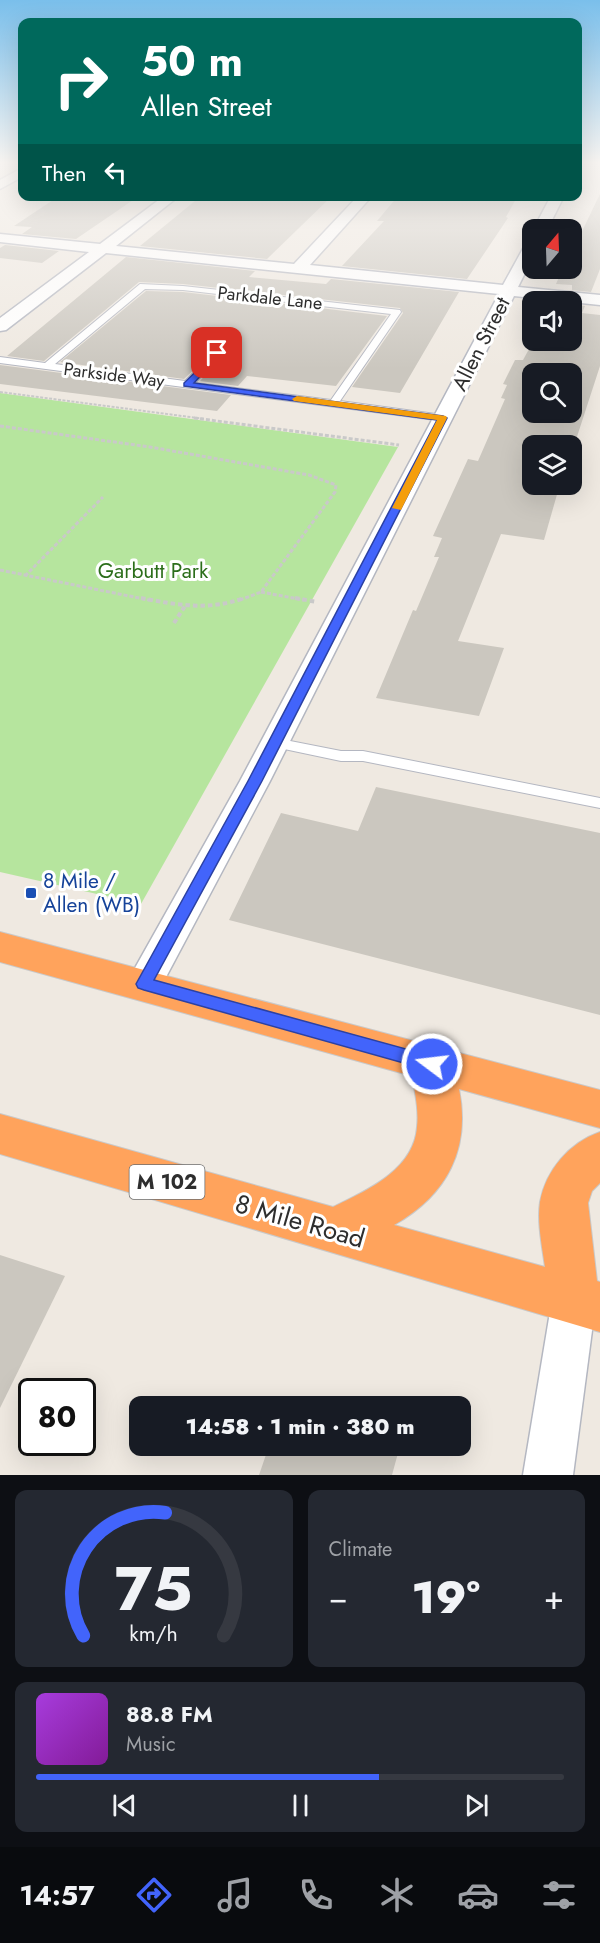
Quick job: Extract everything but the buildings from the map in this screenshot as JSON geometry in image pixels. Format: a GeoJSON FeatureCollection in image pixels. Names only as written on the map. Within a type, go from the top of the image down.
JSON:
{"type":"FeatureCollection","features":[{"type":"Feature","properties":{"kind":"highway"},"geometry":{"type":"LineString","coordinates":[[0,947],[144,984],[600,1109]]}},
{"type":"Feature","properties":{"kind":"highway"},"geometry":{"type":"LineString","coordinates":[[333,1231],[413,1187],[430,1164],[440,1136],[432,1064]]}},
{"type":"Feature","properties":{"kind":"highway","name":"8 Mile Road"},"geometry":{"type":"LineString","coordinates":[[0,1134],[587,1303]]}},
{"type":"Feature","properties":{"kind":"highway"},"geometry":{"type":"LineString","coordinates":[[587,1303],[565,1228],[564,1203],[571,1179],[600,1152]]}},
{"type":"Feature","properties":{"kind":"street"},"geometry":{"type":"LineString","coordinates":[[0,326],[125,231]]}},
{"type":"Feature","properties":{"kind":"street"},"geometry":{"type":"LineString","coordinates":[[298,269],[334,231]]}},
{"type":"Feature","properties":{"kind":"street"},"geometry":{"type":"LineString","coordinates":[[0,238],[600,300]]}},
{"type":"Feature","properties":{"kind":"street","name":"Allen Street"},"geometry":{"type":"LineString","coordinates":[[144,984],[275,743],[522,265]]}},
{"type":"Feature","properties":{"kind":"street"},"geometry":{"type":"LineString","coordinates":[[548,1475],[587,1303]]}},
{"type":"Feature","properties":{"kind":"lane","name":"Parkdale Lane"},"geometry":{"type":"LineString","coordinates":[[47,366],[144,286],[183,288],[397,312],[333,404]]}},
{"type":"Feature","properties":{"kind":"lane"},"geometry":{"type":"LineString","coordinates":[[187,384],[217,353]]}},
{"type":"Feature","properties":{"kind":"lane","name":"Parkside Way"},"geometry":{"type":"LineString","coordinates":[[0,360],[443,418]]}},
{"type":"Feature","properties":{"kind":"lane"},"geometry":{"type":"LineString","coordinates":[[275,743],[341,756],[363,756],[600,803]]}},
{"type":"Feature","properties":{"kind":"path"},"geometry":{"type":"LineString","coordinates":[[0,392],[403,446]]}},
{"type":"Feature","properties":{"kind":"path"},"geometry":{"type":"LineString","coordinates":[[0,426],[150,447],[297,473],[336,485],[335,492],[261,592]]}},
{"type":"Feature","properties":{"kind":"path"},"geometry":{"type":"LineString","coordinates":[[25,576],[103,498]]}},
{"type":"Feature","properties":{"kind":"path"},"geometry":{"type":"LineString","coordinates":[[0,570],[186,606],[208,607],[236,601],[261,592],[318,602]]}},
{"type":"Feature","properties":{"kind":"path"},"geometry":{"type":"LineString","coordinates":[[174,623],[186,606]]}},
{"type":"Feature","properties":{"kind":"green space","name":"Garbutt Park"},"geometry":{"type":"Polygon","coordinates":[[[0,393],[398,447],[141,904],[0,872],[0,393]]]}},
{"type":"Feature","properties":{"kind":"slow traffic"},"geometry":{"type":"LineString","coordinates":[[297,399],[443,418],[397,508]]}},
{"type":"Feature","properties":{"kind":"place","name":"8 Mile / Allen (WB)"},"geometry":{"type":"Point","coordinates":[31,893]}},
{"type":"Feature","properties":{"kind":"route"},"geometry":{"type":"LineString","coordinates":[[217,353],[187,384],[443,418],[255,781],[144,984],[432,1064]]}}]}
